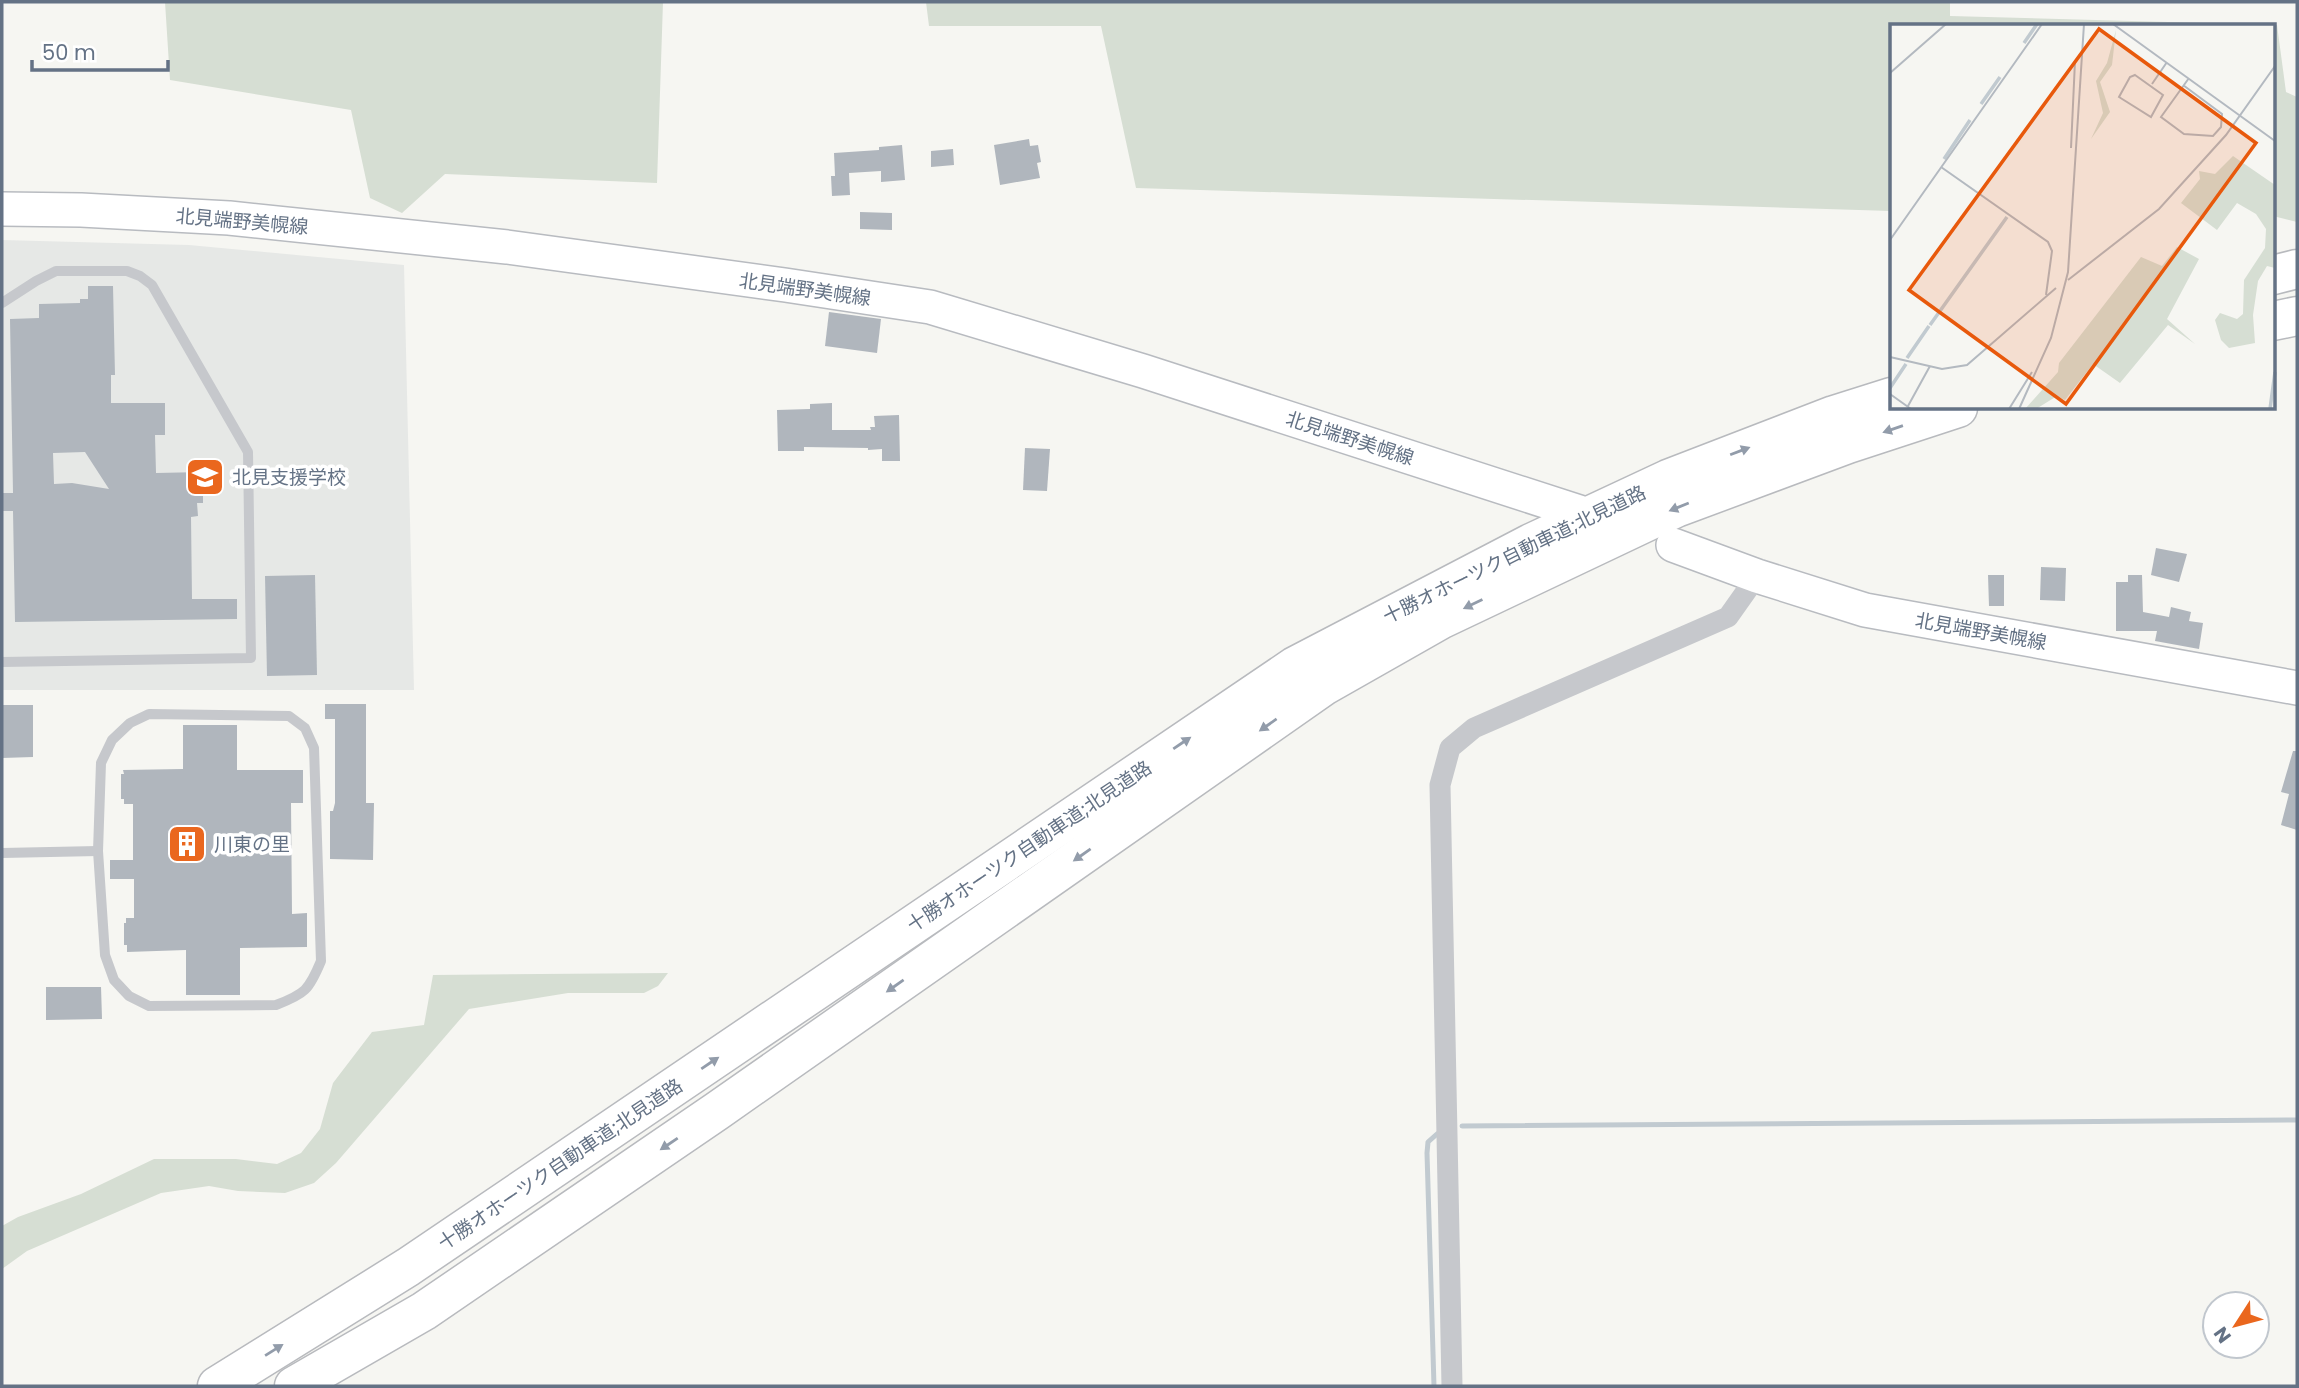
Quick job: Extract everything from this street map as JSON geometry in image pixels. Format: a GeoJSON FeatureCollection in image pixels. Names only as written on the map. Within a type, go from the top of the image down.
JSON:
{"type":"FeatureCollection","features":[{"type":"Feature","properties":{"kind":"highway"},"geometry":{"type":"LineString","coordinates":[[2274,275],[2297,269]]}},
{"type":"Feature","properties":{"kind":"highway"},"geometry":{"type":"LineString","coordinates":[[2274,294],[2297,290]]}},
{"type":"Feature","properties":{"kind":"highway"},"geometry":{"type":"LineString","coordinates":[[2274,321],[2297,316]]}},
{"type":"Feature","properties":{"kind":"highway"},"geometry":{"type":"LineString","coordinates":[[2274,333],[2297,331]]}},
{"type":"Feature","properties":{"kind":"highway","name":"十勝オホーツク自動車道;北見道路"},"geometry":{"type":"LineString","coordinates":[[217,1386],[408,1267],[1295,666],[1531,543],[1668,479],[1834,415],[1890,397]]}},
{"type":"Feature","properties":{"kind":"highway","name":"十勝オホーツク自動車道;北見道路"},"geometry":{"type":"LineString","coordinates":[[294,1386],[424,1311],[717,1111],[1324,686],[1443,619],[1676,508],[1952,410]]}},
{"type":"Feature","properties":{"kind":"main road","name":"北見端野美幌線"},"geometry":{"type":"LineString","coordinates":[[2,209],[81,210],[229,218],[479,244],[930,307],[1143,371],[1579,512]]}},
{"type":"Feature","properties":{"kind":"main road","name":"北見端野美幌線"},"geometry":{"type":"LineString","coordinates":[[1673,545],[1757,576],[1866,610],[2297,688]]}},
{"type":"Feature","properties":{"kind":"street"},"geometry":{"type":"LineString","coordinates":[[1452,1386],[1440,785],[1450,748],[1474,728],[1728,617],[1757,576]]}},
{"type":"Feature","properties":{"kind":"lane"},"geometry":{"type":"LineString","coordinates":[[2,303],[56,271],[127,271],[152,285],[248,452],[251,657],[2,662]]}},
{"type":"Feature","properties":{"kind":"lane"},"geometry":{"type":"LineString","coordinates":[[149,714],[289,716],[305,729],[314,748],[321,961],[312,983],[295,998],[276,1006],[149,1006],[129,996],[114,980],[105,955],[98,851],[101,763],[112,740],[130,723],[149,714]]}},
{"type":"Feature","properties":{"kind":"lane"},"geometry":{"type":"LineString","coordinates":[[2,853],[98,851]]}},
{"type":"Feature","properties":{"kind":"shaded area"},"geometry":{"type":"Polygon","coordinates":[[[165,2],[663,2],[657,183],[445,174],[402,213],[370,198],[351,110],[170,80],[165,2]]]}},
{"type":"Feature","properties":{"kind":"shaded area"},"geometry":{"type":"Polygon","coordinates":[[[926,2],[1950,2],[1950,16],[2241,24],[1890,24],[1890,211],[1136,188],[1101,26],[929,26],[926,2]]]}},
{"type":"Feature","properties":{"kind":"shaded area"},"geometry":{"type":"Polygon","coordinates":[[[2274,25],[2277,25],[2286,92],[2297,97],[2297,222],[2274,216],[2274,25]]]}},
{"type":"Feature","properties":{"kind":"shaded area","name":"北見支援学校"},"geometry":{"type":"Polygon","coordinates":[[[2,240],[189,245],[404,265],[414,690],[2,690],[2,240]]]}},
{"type":"Feature","properties":{"kind":"shaded area"},"geometry":{"type":"Polygon","coordinates":[[[668,973],[658,986],[644,993],[568,993],[469,1009],[336,1163],[314,1183],[285,1193],[238,1191],[209,1186],[161,1193],[27,1251],[2,1269],[2,1226],[18,1217],[81,1194],[154,1159],[236,1159],[277,1164],[301,1153],[320,1129],[333,1083],[372,1032],[424,1025],[433,975],[668,973]]]}},
{"type":"Feature","properties":{"kind":"building"},"geometry":{"type":"Polygon","coordinates":[[[1029,139],[1030,146],[1038,145],[1040,178],[1000,185],[994,145],[1029,139]]]}},
{"type":"Feature","properties":{"kind":"building"},"geometry":{"type":"Polygon","coordinates":[[[902,145],[905,180],[881,182],[881,171],[849,173],[850,195],[832,196],[834,153],[879,150],[879,147],[902,145]]]}},
{"type":"Feature","properties":{"kind":"building"},"geometry":{"type":"Polygon","coordinates":[[[953,149],[954,165],[931,167],[931,151],[953,149]]]}},
{"type":"Feature","properties":{"kind":"building"},"geometry":{"type":"Polygon","coordinates":[[[860,212],[892,213],[892,230],[860,229],[860,212]]]}},
{"type":"Feature","properties":{"kind":"building"},"geometry":{"type":"Polygon","coordinates":[[[88,286],[113,286],[115,375],[111,375],[111,403],[165,403],[165,435],[155,435],[156,473],[203,472],[203,503],[197,503],[198,516],[191,517],[192,599],[237,599],[237,619],[15,622],[13,511],[2,511],[2,493],[13,493],[10,319],[39,318],[39,304],[80,303],[80,299],[88,299],[88,286]],[[85,452],[53,453],[54,484],[72,483],[109,489],[85,452]]]}},
{"type":"Feature","properties":{"kind":"building"},"geometry":{"type":"Polygon","coordinates":[[[829,312],[881,319],[877,353],[825,346],[829,312]]]}},
{"type":"Feature","properties":{"kind":"building"},"geometry":{"type":"Polygon","coordinates":[[[832,403],[832,430],[871,430],[870,427],[875,427],[874,416],[899,415],[900,461],[882,461],[882,449],[804,447],[804,451],[778,451],[777,410],[810,409],[810,404],[832,403]]]}},
{"type":"Feature","properties":{"kind":"building"},"geometry":{"type":"Polygon","coordinates":[[[1025,448],[1050,449],[1047,491],[1023,490],[1025,448]]]}},
{"type":"Feature","properties":{"kind":"building"},"geometry":{"type":"Polygon","coordinates":[[[2156,548],[2187,554],[2179,582],[2151,575],[2156,548]]]}},
{"type":"Feature","properties":{"kind":"building"},"geometry":{"type":"Polygon","coordinates":[[[2041,567],[2066,568],[2065,601],[2040,600],[2041,567]]]}},
{"type":"Feature","properties":{"kind":"building"},"geometry":{"type":"Polygon","coordinates":[[[315,575],[317,675],[267,676],[265,576],[315,575]]]}},
{"type":"Feature","properties":{"kind":"building"},"geometry":{"type":"Polygon","coordinates":[[[1988,575],[2004,575],[2004,606],[1989,606],[1988,575]]]}},
{"type":"Feature","properties":{"kind":"building"},"geometry":{"type":"Polygon","coordinates":[[[2128,575],[2142,575],[2143,612],[2169,617],[2171,607],[2191,612],[2189,621],[2203,623],[2199,649],[2155,641],[2157,631],[2116,631],[2116,582],[2128,582],[2128,575]]]}},
{"type":"Feature","properties":{"kind":"building"},"geometry":{"type":"Polygon","coordinates":[[[325,704],[366,704],[366,803],[374,803],[373,860],[330,859],[330,811],[333,811],[335,803],[335,719],[325,719],[325,704]]]}},
{"type":"Feature","properties":{"kind":"building"},"geometry":{"type":"Polygon","coordinates":[[[2,705],[33,705],[33,757],[2,758],[2,705]]]}},
{"type":"Feature","properties":{"kind":"building","name":"川東の里"},"geometry":{"type":"Polygon","coordinates":[[[183,725],[237,725],[237,770],[303,770],[303,803],[291,803],[292,914],[307,913],[307,947],[240,948],[240,995],[186,995],[186,950],[127,952],[127,945],[124,945],[124,923],[126,918],[134,918],[134,879],[110,879],[110,860],[133,860],[133,804],[124,804],[124,799],[121,799],[121,774],[124,774],[123,770],[183,769],[183,725]]]}},
{"type":"Feature","properties":{"kind":"building"},"geometry":{"type":"Polygon","coordinates":[[[2293,751],[2297,751],[2297,830],[2281,825],[2289,794],[2281,792],[2293,751]]]}},
{"type":"Feature","properties":{"kind":"building"},"geometry":{"type":"Polygon","coordinates":[[[46,987],[101,987],[102,1019],[46,1020],[46,987]]]}},
{"type":"Feature","properties":{"kind":"waterway"},"geometry":{"type":"LineString","coordinates":[[1462,1126],[2297,1120]]}},
{"type":"Feature","properties":{"kind":"waterway"},"geometry":{"type":"LineString","coordinates":[[1434,1386],[1427,1153],[1428,1142],[1437,1134]]}},
{"type":"Feature","properties":{"kind":"place","name":"北見支援学校"},"geometry":{"type":"Point","coordinates":[205,477]}},
{"type":"Feature","properties":{"kind":"place","name":"川東の里"},"geometry":{"type":"Point","coordinates":[187,844]}}]}
